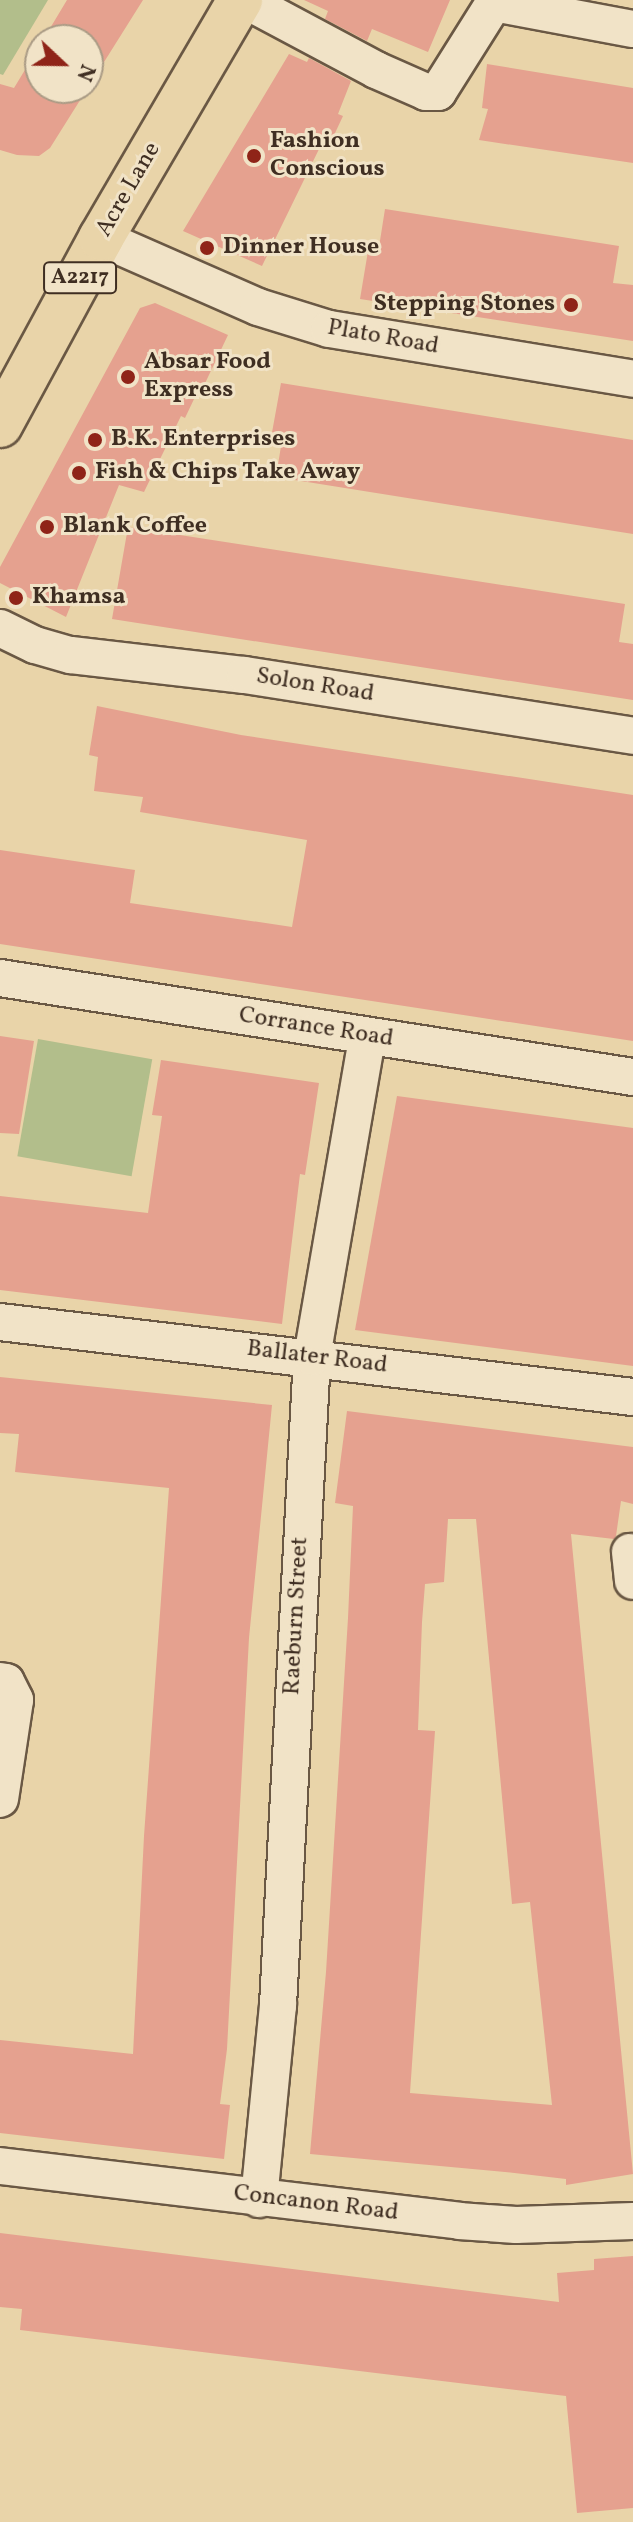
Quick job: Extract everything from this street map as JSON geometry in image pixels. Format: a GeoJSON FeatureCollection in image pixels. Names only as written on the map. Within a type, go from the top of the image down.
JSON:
{"type":"FeatureCollection","features":[{"type":"Feature","properties":{"kind":"main road","name":"Acre Lane"},"geometry":{"type":"LineString","coordinates":[[0,425],[101,238],[242,0]]}},
{"type":"Feature","properties":{"kind":"street"},"geometry":{"type":"LineString","coordinates":[[242,0],[376,70],[426,92],[438,92],[494,3],[633,29]]}},
{"type":"Feature","properties":{"kind":"street","name":"Plato Road"},"geometry":{"type":"LineString","coordinates":[[101,238],[258,307],[316,326],[364,338],[633,379]]}},
{"type":"Feature","properties":{"kind":"street","name":"Solon Road"},"geometry":{"type":"LineString","coordinates":[[0,628],[35,645],[71,655],[245,675],[633,736]]}},
{"type":"Feature","properties":{"kind":"street","name":"Corrance Road"},"geometry":{"type":"LineString","coordinates":[[0,978],[633,1077]]}},
{"type":"Feature","properties":{"kind":"street","name":"Raeburn Street"},"geometry":{"type":"LineString","coordinates":[[259,2199],[278,1994],[312,1357],[367,1037]]}},
{"type":"Feature","properties":{"kind":"street","name":"Ballater Road"},"geometry":{"type":"LineString","coordinates":[[0,1322],[633,1397]]}},
{"type":"Feature","properties":{"kind":"street"},"geometry":{"type":"LineString","coordinates":[[0,1681],[6,1682],[15,1700],[0,1799]]}},
{"type":"Feature","properties":{"kind":"street","name":"Concanon Road"},"geometry":{"type":"LineString","coordinates":[[0,2166],[259,2199],[516,2225],[633,2221]]}},
{"type":"Feature","properties":{"kind":"green space"},"geometry":{"type":"Polygon","coordinates":[[[0,0],[48,0],[34,24],[24,24],[24,40],[3,75],[0,74],[0,0]]]}},
{"type":"Feature","properties":{"kind":"green space"},"geometry":{"type":"Polygon","coordinates":[[[38,1039],[152,1059],[132,1176],[17,1156],[38,1039]]]}},
{"type":"Feature","properties":{"kind":"building"},"geometry":{"type":"Polygon","coordinates":[[[67,0],[143,0],[104,62],[104,24],[53,24],[67,0]]]}},
{"type":"Feature","properties":{"kind":"building"},"geometry":{"type":"Polygon","coordinates":[[[304,0],[450,0],[428,52],[372,29],[367,41],[325,19],[328,11],[304,0]]]}},
{"type":"Feature","properties":{"kind":"building"},"geometry":{"type":"Polygon","coordinates":[[[289,54],[307,62],[309,58],[351,81],[338,114],[343,116],[328,148],[321,145],[262,266],[183,231],[289,54]]]}},
{"type":"Feature","properties":{"kind":"building"},"geometry":{"type":"Polygon","coordinates":[[[487,64],[633,88],[633,163],[479,140],[488,109],[482,108],[487,64]]]}},
{"type":"Feature","properties":{"kind":"building"},"geometry":{"type":"Polygon","coordinates":[[[24,71],[24,104],[78,104],[50,148],[39,156],[0,150],[0,84],[14,88],[24,71]]]}},
{"type":"Feature","properties":{"kind":"building"},"geometry":{"type":"Polygon","coordinates":[[[385,209],[619,246],[613,283],[633,285],[633,341],[360,299],[369,245],[379,247],[385,209]]]}},
{"type":"Feature","properties":{"kind":"building"},"geometry":{"type":"Polygon","coordinates":[[[155,303],[228,335],[198,398],[195,397],[185,418],[181,416],[144,492],[119,485],[66,617],[0,583],[0,567],[140,308],[155,303]]]}},
{"type":"Feature","properties":{"kind":"building"},"geometry":{"type":"Polygon","coordinates":[[[281,383],[633,440],[633,534],[276,477],[282,440],[271,438],[281,383]]]}},
{"type":"Feature","properties":{"kind":"building"},"geometry":{"type":"Polygon","coordinates":[[[128,527],[625,604],[619,642],[633,644],[633,700],[112,619],[128,527]]]}},
{"type":"Feature","properties":{"kind":"building"},"geometry":{"type":"Polygon","coordinates":[[[97,706],[241,735],[633,795],[633,1041],[0,944],[0,850],[135,870],[130,903],[292,927],[307,840],[140,812],[143,797],[94,791],[98,757],[89,755],[97,706]]]}},
{"type":"Feature","properties":{"kind":"building"},"geometry":{"type":"Polygon","coordinates":[[[0,1036],[34,1041],[19,1134],[0,1133],[0,1036]]]}},
{"type":"Feature","properties":{"kind":"building"},"geometry":{"type":"Polygon","coordinates":[[[161,1060],[319,1083],[305,1175],[300,1174],[282,1324],[0,1290],[0,1196],[148,1213],[162,1116],[152,1115],[161,1060]]]}},
{"type":"Feature","properties":{"kind":"building"},"geometry":{"type":"Polygon","coordinates":[[[397,1096],[633,1128],[633,1366],[355,1330],[397,1096]]]}},
{"type":"Feature","properties":{"kind":"building"},"geometry":{"type":"Polygon","coordinates":[[[0,1377],[272,1405],[249,1638],[227,2049],[220,2104],[230,2105],[224,2159],[0,2133],[0,2040],[133,2054],[144,1836],[169,1488],[15,1472],[19,1434],[0,1433],[0,1377]]]}},
{"type":"Feature","properties":{"kind":"building"},"geometry":{"type":"Polygon","coordinates":[[[347,1411],[633,1447],[633,1504],[621,1501],[614,1539],[571,1534],[633,2174],[566,2185],[566,2179],[310,2154],[326,1972],[353,1506],[335,1503],[347,1411]],[[448,1519],[444,1582],[425,1584],[418,1730],[435,1731],[410,2093],[552,2105],[530,1902],[512,1904],[476,1519],[448,1519]]]}},
{"type":"Feature","properties":{"kind":"building"},"geometry":{"type":"Polygon","coordinates":[[[0,2233],[559,2302],[557,2273],[594,2270],[594,2259],[633,2256],[633,2508],[577,2513],[566,2396],[20,2330],[22,2309],[0,2307],[0,2233]]]}},
{"type":"Feature","properties":{"kind":"place","name":"Fashion Conscious"},"geometry":{"type":"Point","coordinates":[254,156]}},
{"type":"Feature","properties":{"kind":"place","name":"Dinner House"},"geometry":{"type":"Point","coordinates":[207,248]}},
{"type":"Feature","properties":{"kind":"place","name":"Stepping Stones"},"geometry":{"type":"Point","coordinates":[571,305]}},
{"type":"Feature","properties":{"kind":"place","name":"Absar Food Express"},"geometry":{"type":"Point","coordinates":[128,377]}},
{"type":"Feature","properties":{"kind":"place","name":"B.K. Enterprises"},"geometry":{"type":"Point","coordinates":[95,440]}},
{"type":"Feature","properties":{"kind":"place","name":"Fish & Chips Take Away"},"geometry":{"type":"Point","coordinates":[79,473]}},
{"type":"Feature","properties":{"kind":"place","name":"Blank Coffee"},"geometry":{"type":"Point","coordinates":[47,527]}},
{"type":"Feature","properties":{"kind":"place","name":"Khamsa"},"geometry":{"type":"Point","coordinates":[16,598]}}]}
